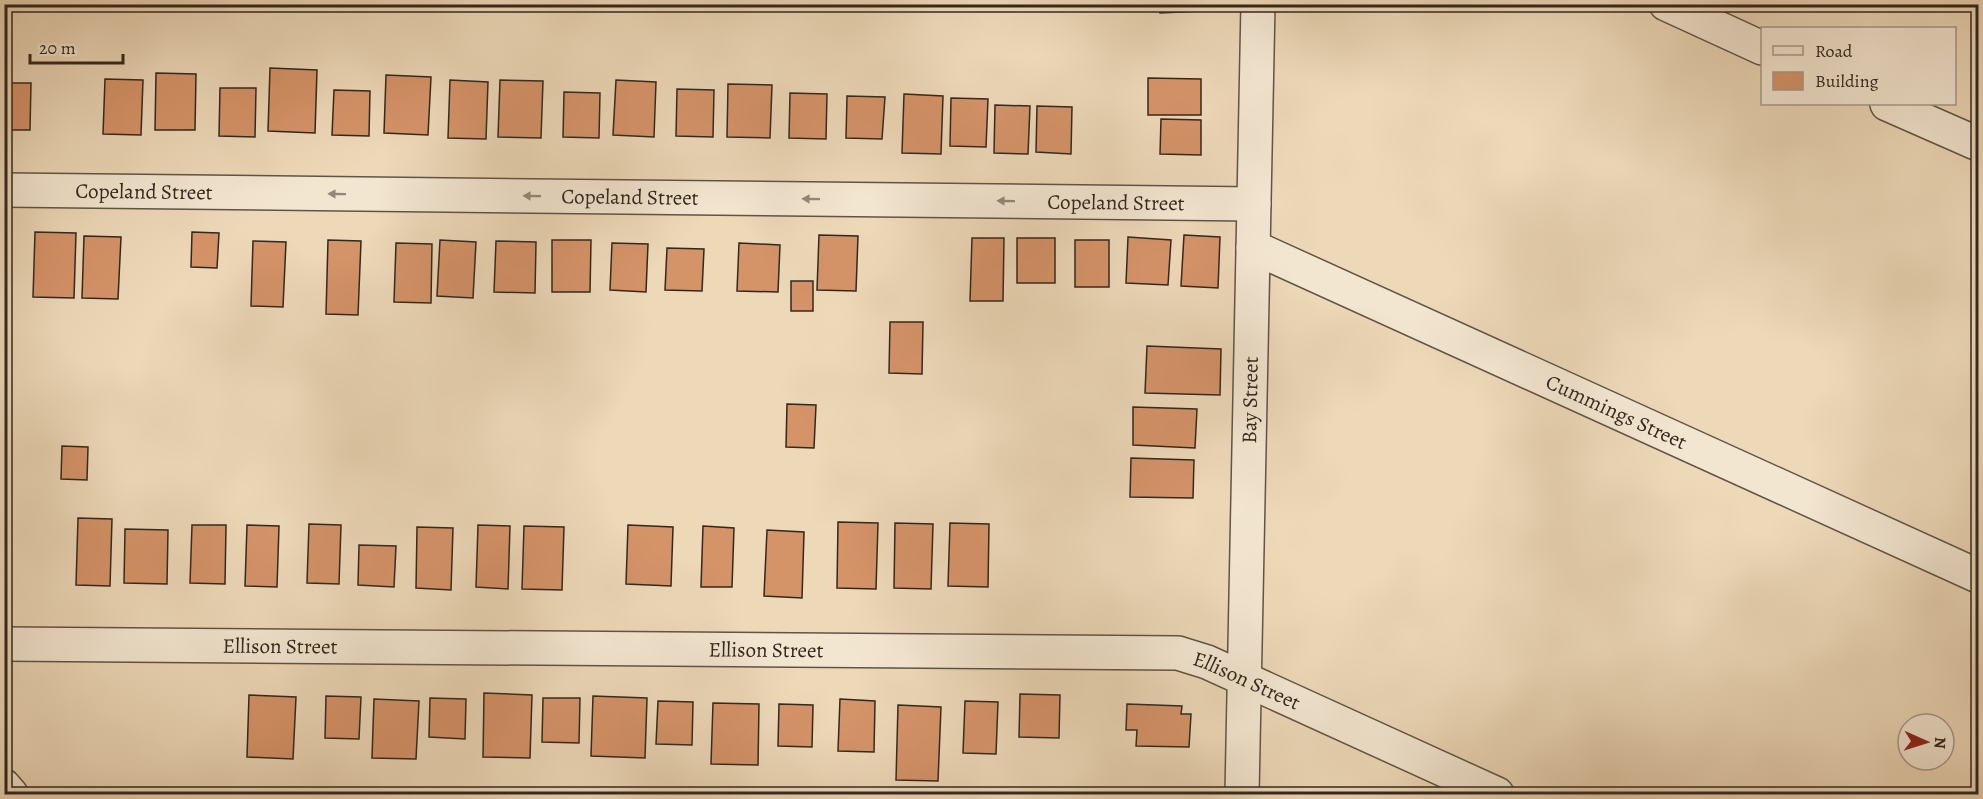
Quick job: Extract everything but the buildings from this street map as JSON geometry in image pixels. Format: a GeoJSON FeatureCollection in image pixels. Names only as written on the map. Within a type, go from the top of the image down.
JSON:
{"type":"FeatureCollection","features":[{"type":"Feature","properties":{"kind":"street","name":"Bay Street"},"geometry":{"type":"LineString","coordinates":[[1242,795],[1257,4]]}},
{"type":"Feature","properties":{"kind":"street"},"geometry":{"type":"LineString","coordinates":[[1666,4],[1761,48]]}},
{"type":"Feature","properties":{"kind":"street"},"geometry":{"type":"LineString","coordinates":[[1889,105],[1978,144]]}},
{"type":"Feature","properties":{"kind":"street","name":"Copeland Street"},"geometry":{"type":"LineString","coordinates":[[4,190],[1254,204]]}},
{"type":"Feature","properties":{"kind":"street","name":"Cummings Street"},"geometry":{"type":"LineString","coordinates":[[1253,247],[1978,576]]}},
{"type":"Feature","properties":{"kind":"street","name":"Ellison Street"},"geometry":{"type":"LineString","coordinates":[[4,644],[1178,653],[1207,662],[1497,795]]}},
{"type":"Feature","properties":{"kind":"street"},"geometry":{"type":"LineString","coordinates":[[4,786],[11,795]]}}]}
